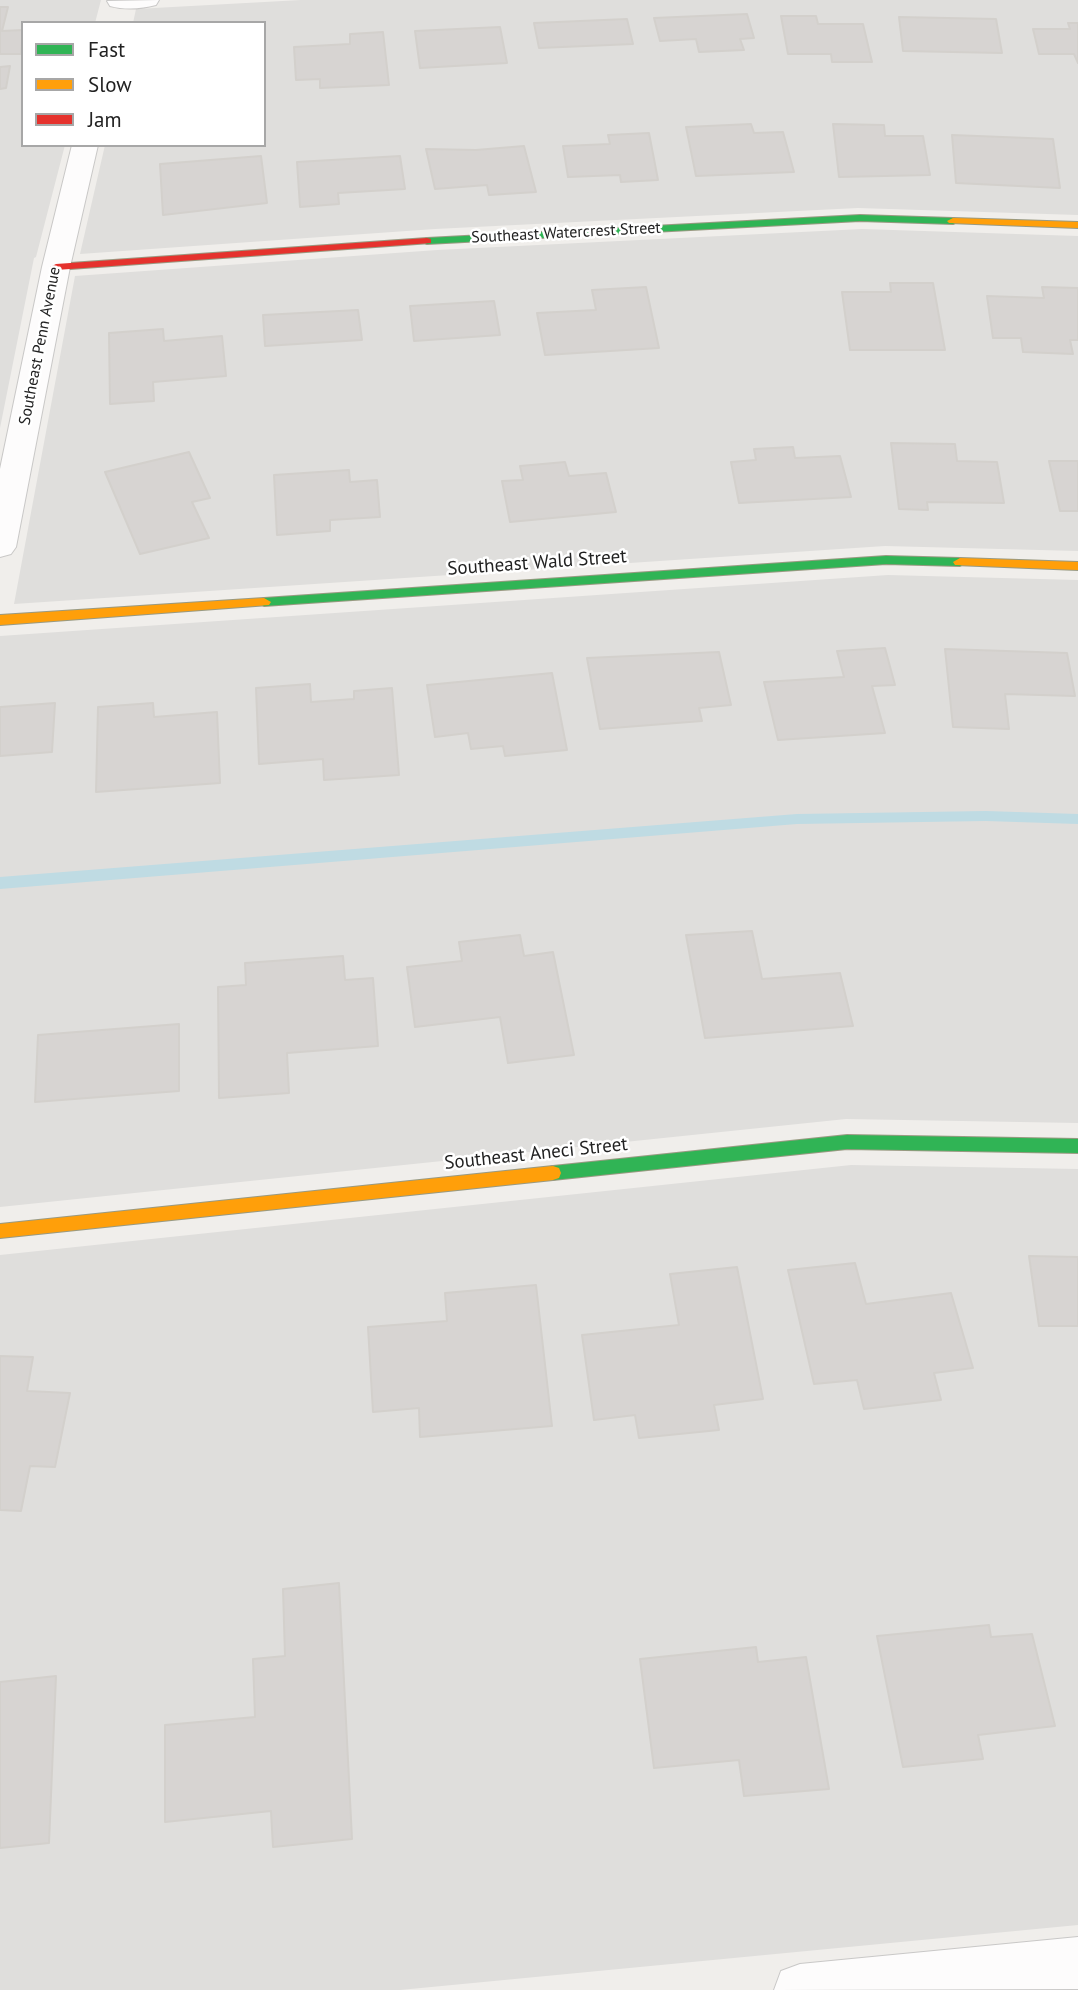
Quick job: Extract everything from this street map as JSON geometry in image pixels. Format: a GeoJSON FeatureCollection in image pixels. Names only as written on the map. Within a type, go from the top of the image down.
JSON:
{"type":"FeatureCollection","features":[{"type":"Feature","properties":{"kind":"street"},"geometry":{"type":"LineString","coordinates":[[118,8],[147,0]]}},
{"type":"Feature","properties":{"kind":"street","name":"Southeast Penn Avenue"},"geometry":{"type":"LineString","coordinates":[[0,547],[55,267],[85,147]]}},
{"type":"Feature","properties":{"kind":"street","name":"Southeast Watercrest Street"},"geometry":{"type":"LineString","coordinates":[[55,267],[435,240],[860,218],[1078,225]]}},
{"type":"Feature","properties":{"kind":"street","name":"Southeast Wald Street"},"geometry":{"type":"LineString","coordinates":[[0,620],[886,560],[1078,566]]}},
{"type":"Feature","properties":{"kind":"street","name":"Southeast Aneci Street"},"geometry":{"type":"LineString","coordinates":[[0,1231],[847,1142],[1078,1146]]}},
{"type":"Feature","properties":{"kind":"street"},"geometry":{"type":"LineString","coordinates":[[800,1990],[1078,1963]]}},
{"type":"Feature","properties":{"kind":"shaded area"},"geometry":{"type":"Polygon","coordinates":[[[0,0],[101,0],[96,21],[21,21],[21,147],[64,147],[34,258],[0,428],[0,0]]]}},
{"type":"Feature","properties":{"kind":"shaded area"},"geometry":{"type":"Polygon","coordinates":[[[301,0],[1078,0],[1078,215],[858,208],[435,229],[80,254],[105,147],[266,147],[266,21],[133,21],[136,9],[301,0]]]}},
{"type":"Feature","properties":{"kind":"shaded area"},"geometry":{"type":"Polygon","coordinates":[[[862,229],[1078,236],[1078,551],[885,546],[14,604],[75,276],[437,250],[862,229]]]}},
{"type":"Feature","properties":{"kind":"shaded area"},"geometry":{"type":"Polygon","coordinates":[[[888,575],[1078,580],[1078,1123],[846,1119],[0,1207],[0,636],[888,575]]]}},
{"type":"Feature","properties":{"kind":"shaded area"},"geometry":{"type":"Polygon","coordinates":[[[851,1165],[1078,1169],[1078,1925],[400,1990],[0,1990],[0,1255],[851,1165]]]}},
{"type":"Feature","properties":{"kind":"building"},"geometry":{"type":"Polygon","coordinates":[[[0,7],[8,7],[2,31],[21,30],[21,54],[0,54],[0,7]]]}},
{"type":"Feature","properties":{"kind":"building"},"geometry":{"type":"Polygon","coordinates":[[[747,14],[754,38],[740,39],[744,50],[699,52],[696,39],[660,41],[654,18],[747,14]]]}},
{"type":"Feature","properties":{"kind":"building"},"geometry":{"type":"Polygon","coordinates":[[[781,16],[816,16],[818,24],[863,24],[872,62],[832,62],[831,54],[788,54],[781,16]]]}},
{"type":"Feature","properties":{"kind":"building"},"geometry":{"type":"Polygon","coordinates":[[[899,17],[996,19],[1002,53],[903,51],[899,17]]]}},
{"type":"Feature","properties":{"kind":"building"},"geometry":{"type":"Polygon","coordinates":[[[627,19],[633,44],[539,48],[534,23],[627,19]]]}},
{"type":"Feature","properties":{"kind":"building"},"geometry":{"type":"Polygon","coordinates":[[[1068,23],[1078,23],[1078,63],[1074,54],[1039,54],[1033,29],[1070,29],[1068,23]]]}},
{"type":"Feature","properties":{"kind":"building"},"geometry":{"type":"Polygon","coordinates":[[[500,27],[507,63],[420,68],[415,31],[500,27]]]}},
{"type":"Feature","properties":{"kind":"building"},"geometry":{"type":"Polygon","coordinates":[[[383,32],[389,85],[320,88],[320,79],[296,80],[294,47],[350,44],[350,34],[383,32]]]}},
{"type":"Feature","properties":{"kind":"building"},"geometry":{"type":"Polygon","coordinates":[[[10,66],[6,88],[0,89],[0,67],[10,66]]]}},
{"type":"Feature","properties":{"kind":"building"},"geometry":{"type":"Polygon","coordinates":[[[751,124],[754,133],[783,132],[794,172],[696,176],[686,127],[751,124]]]}},
{"type":"Feature","properties":{"kind":"building"},"geometry":{"type":"Polygon","coordinates":[[[833,124],[884,125],[885,136],[923,136],[930,175],[839,177],[833,124]]]}},
{"type":"Feature","properties":{"kind":"building"},"geometry":{"type":"Polygon","coordinates":[[[649,133],[658,180],[621,182],[620,175],[568,177],[563,146],[610,144],[608,135],[649,133]]]}},
{"type":"Feature","properties":{"kind":"building"},"geometry":{"type":"Polygon","coordinates":[[[952,135],[1053,139],[1060,188],[956,183],[952,135]]]}},
{"type":"Feature","properties":{"kind":"building"},"geometry":{"type":"Polygon","coordinates":[[[524,146],[536,192],[489,195],[487,185],[435,189],[426,149],[476,150],[524,146]]]}},
{"type":"Feature","properties":{"kind":"building"},"geometry":{"type":"Polygon","coordinates":[[[261,156],[267,203],[163,215],[160,164],[261,156]]]}},
{"type":"Feature","properties":{"kind":"building"},"geometry":{"type":"Polygon","coordinates":[[[400,156],[405,189],[338,193],[339,204],[300,207],[297,162],[400,156]]]}},
{"type":"Feature","properties":{"kind":"building"},"geometry":{"type":"Polygon","coordinates":[[[890,283],[933,283],[945,350],[850,350],[842,292],[891,292],[890,283]]]}},
{"type":"Feature","properties":{"kind":"building"},"geometry":{"type":"Polygon","coordinates":[[[646,287],[659,348],[545,355],[537,313],[596,310],[592,290],[646,287]]]}},
{"type":"Feature","properties":{"kind":"building"},"geometry":{"type":"Polygon","coordinates":[[[1042,287],[1078,288],[1078,340],[1070,340],[1073,354],[1023,352],[1021,338],[993,338],[987,296],[1044,298],[1042,287]]]}},
{"type":"Feature","properties":{"kind":"building"},"geometry":{"type":"Polygon","coordinates":[[[494,301],[500,335],[414,341],[410,306],[494,301]]]}},
{"type":"Feature","properties":{"kind":"building"},"geometry":{"type":"Polygon","coordinates":[[[358,310],[362,340],[265,346],[263,315],[358,310]]]}},
{"type":"Feature","properties":{"kind":"building"},"geometry":{"type":"Polygon","coordinates":[[[163,329],[164,341],[222,336],[226,376],[153,382],[154,401],[110,404],[109,333],[163,329]]]}},
{"type":"Feature","properties":{"kind":"building"},"geometry":{"type":"Polygon","coordinates":[[[891,443],[955,444],[957,461],[997,462],[1004,503],[927,502],[928,510],[899,509],[891,443]]]}},
{"type":"Feature","properties":{"kind":"building"},"geometry":{"type":"Polygon","coordinates":[[[793,447],[795,458],[840,456],[851,497],[739,503],[731,462],[756,460],[754,449],[793,447]]]}},
{"type":"Feature","properties":{"kind":"building"},"geometry":{"type":"Polygon","coordinates":[[[189,452],[210,498],[192,502],[209,538],[140,554],[105,472],[189,452]]]}},
{"type":"Feature","properties":{"kind":"building"},"geometry":{"type":"Polygon","coordinates":[[[1049,461],[1078,461],[1078,511],[1060,511],[1049,461]]]}},
{"type":"Feature","properties":{"kind":"building"},"geometry":{"type":"Polygon","coordinates":[[[565,462],[569,476],[606,473],[616,512],[510,522],[502,481],[523,480],[520,466],[565,462]]]}},
{"type":"Feature","properties":{"kind":"building"},"geometry":{"type":"Polygon","coordinates":[[[349,470],[350,482],[377,480],[380,517],[330,520],[330,531],[277,535],[274,475],[349,470]]]}},
{"type":"Feature","properties":{"kind":"building"},"geometry":{"type":"Polygon","coordinates":[[[885,648],[895,685],[872,686],[885,733],[778,740],[764,682],[844,677],[837,651],[885,648]]]}},
{"type":"Feature","properties":{"kind":"building"},"geometry":{"type":"Polygon","coordinates":[[[945,649],[1067,653],[1075,696],[1005,694],[1009,729],[953,727],[945,649]]]}},
{"type":"Feature","properties":{"kind":"building"},"geometry":{"type":"Polygon","coordinates":[[[719,652],[731,705],[699,708],[702,721],[600,729],[587,658],[719,652]]]}},
{"type":"Feature","properties":{"kind":"building"},"geometry":{"type":"Polygon","coordinates":[[[552,673],[567,750],[505,756],[503,746],[471,749],[468,733],[435,737],[427,685],[552,673]]]}},
{"type":"Feature","properties":{"kind":"building"},"geometry":{"type":"Polygon","coordinates":[[[310,684],[311,702],[354,699],[354,691],[392,688],[399,775],[324,780],[323,759],[259,764],[256,688],[310,684]]]}},
{"type":"Feature","properties":{"kind":"building"},"geometry":{"type":"Polygon","coordinates":[[[55,703],[52,752],[0,756],[0,707],[55,703]]]}},
{"type":"Feature","properties":{"kind":"building"},"geometry":{"type":"Polygon","coordinates":[[[153,703],[154,717],[217,712],[220,783],[96,792],[98,707],[153,703]]]}},
{"type":"Feature","properties":{"kind":"building"},"geometry":{"type":"Polygon","coordinates":[[[752,931],[762,979],[840,973],[853,1026],[705,1038],[686,935],[752,931]]]}},
{"type":"Feature","properties":{"kind":"building"},"geometry":{"type":"Polygon","coordinates":[[[520,935],[524,956],[553,952],[574,1055],[508,1063],[500,1017],[415,1027],[407,967],[462,961],[459,942],[520,935]]]}},
{"type":"Feature","properties":{"kind":"building"},"geometry":{"type":"Polygon","coordinates":[[[343,956],[345,980],[373,978],[378,1046],[287,1053],[289,1093],[219,1098],[218,987],[246,985],[245,963],[343,956]]]}},
{"type":"Feature","properties":{"kind":"building"},"geometry":{"type":"Polygon","coordinates":[[[179,1024],[179,1091],[35,1102],[38,1035],[179,1024]]]}},
{"type":"Feature","properties":{"kind":"building"},"geometry":{"type":"Polygon","coordinates":[[[1029,1256],[1078,1257],[1078,1326],[1039,1326],[1029,1256]]]}},
{"type":"Feature","properties":{"kind":"building"},"geometry":{"type":"Polygon","coordinates":[[[855,1263],[866,1304],[951,1293],[973,1368],[934,1373],[941,1400],[864,1409],[857,1380],[814,1384],[788,1270],[855,1263]]]}},
{"type":"Feature","properties":{"kind":"building"},"geometry":{"type":"Polygon","coordinates":[[[737,1267],[763,1399],[714,1405],[719,1430],[639,1438],[635,1415],[594,1420],[582,1335],[679,1325],[670,1274],[737,1267]]]}},
{"type":"Feature","properties":{"kind":"building"},"geometry":{"type":"Polygon","coordinates":[[[536,1285],[552,1426],[420,1437],[419,1408],[373,1412],[368,1327],[447,1321],[445,1293],[536,1285]]]}},
{"type":"Feature","properties":{"kind":"building"},"geometry":{"type":"Polygon","coordinates":[[[0,1356],[33,1357],[27,1391],[70,1393],[55,1467],[30,1466],[21,1511],[0,1510],[0,1356]]]}},
{"type":"Feature","properties":{"kind":"building"},"geometry":{"type":"Polygon","coordinates":[[[339,1583],[352,1839],[273,1847],[271,1811],[165,1822],[165,1725],[255,1717],[253,1659],[285,1656],[283,1589],[339,1583]]]}},
{"type":"Feature","properties":{"kind":"building"},"geometry":{"type":"Polygon","coordinates":[[[989,1625],[991,1637],[1032,1634],[1055,1726],[978,1735],[983,1759],[903,1767],[877,1636],[989,1625]]]}},
{"type":"Feature","properties":{"kind":"building"},"geometry":{"type":"Polygon","coordinates":[[[756,1647],[758,1662],[806,1657],[829,1789],[744,1796],[739,1760],[654,1768],[640,1659],[756,1647]]]}},
{"type":"Feature","properties":{"kind":"building"},"geometry":{"type":"Polygon","coordinates":[[[56,1676],[49,1843],[0,1848],[0,1682],[56,1676]]]}},
{"type":"Feature","properties":{"kind":"waterway"},"geometry":{"type":"LineString","coordinates":[[0,883],[797,819],[986,816],[1078,819]]}},
{"type":"Feature","properties":{"kind":"traffic: fast"},"geometry":{"type":"LineString","coordinates":[[427,241],[860,218],[953,221]]}},
{"type":"Feature","properties":{"kind":"traffic: fast"},"geometry":{"type":"LineString","coordinates":[[264,602],[886,560],[960,562]]}},
{"type":"Feature","properties":{"kind":"traffic: fast"},"geometry":{"type":"LineString","coordinates":[[553,1173],[847,1142],[1078,1146]]}},
{"type":"Feature","properties":{"kind":"traffic: slow"},"geometry":{"type":"LineString","coordinates":[[953,221],[1078,225]]}},
{"type":"Feature","properties":{"kind":"traffic: slow"},"geometry":{"type":"LineString","coordinates":[[960,562],[1078,566]]}},
{"type":"Feature","properties":{"kind":"traffic: slow"},"geometry":{"type":"LineString","coordinates":[[0,620],[264,602]]}},
{"type":"Feature","properties":{"kind":"traffic: slow"},"geometry":{"type":"LineString","coordinates":[[0,1231],[553,1173]]}},
{"type":"Feature","properties":{"kind":"traffic: jam"},"geometry":{"type":"LineString","coordinates":[[56,267],[427,241]]}}]}
